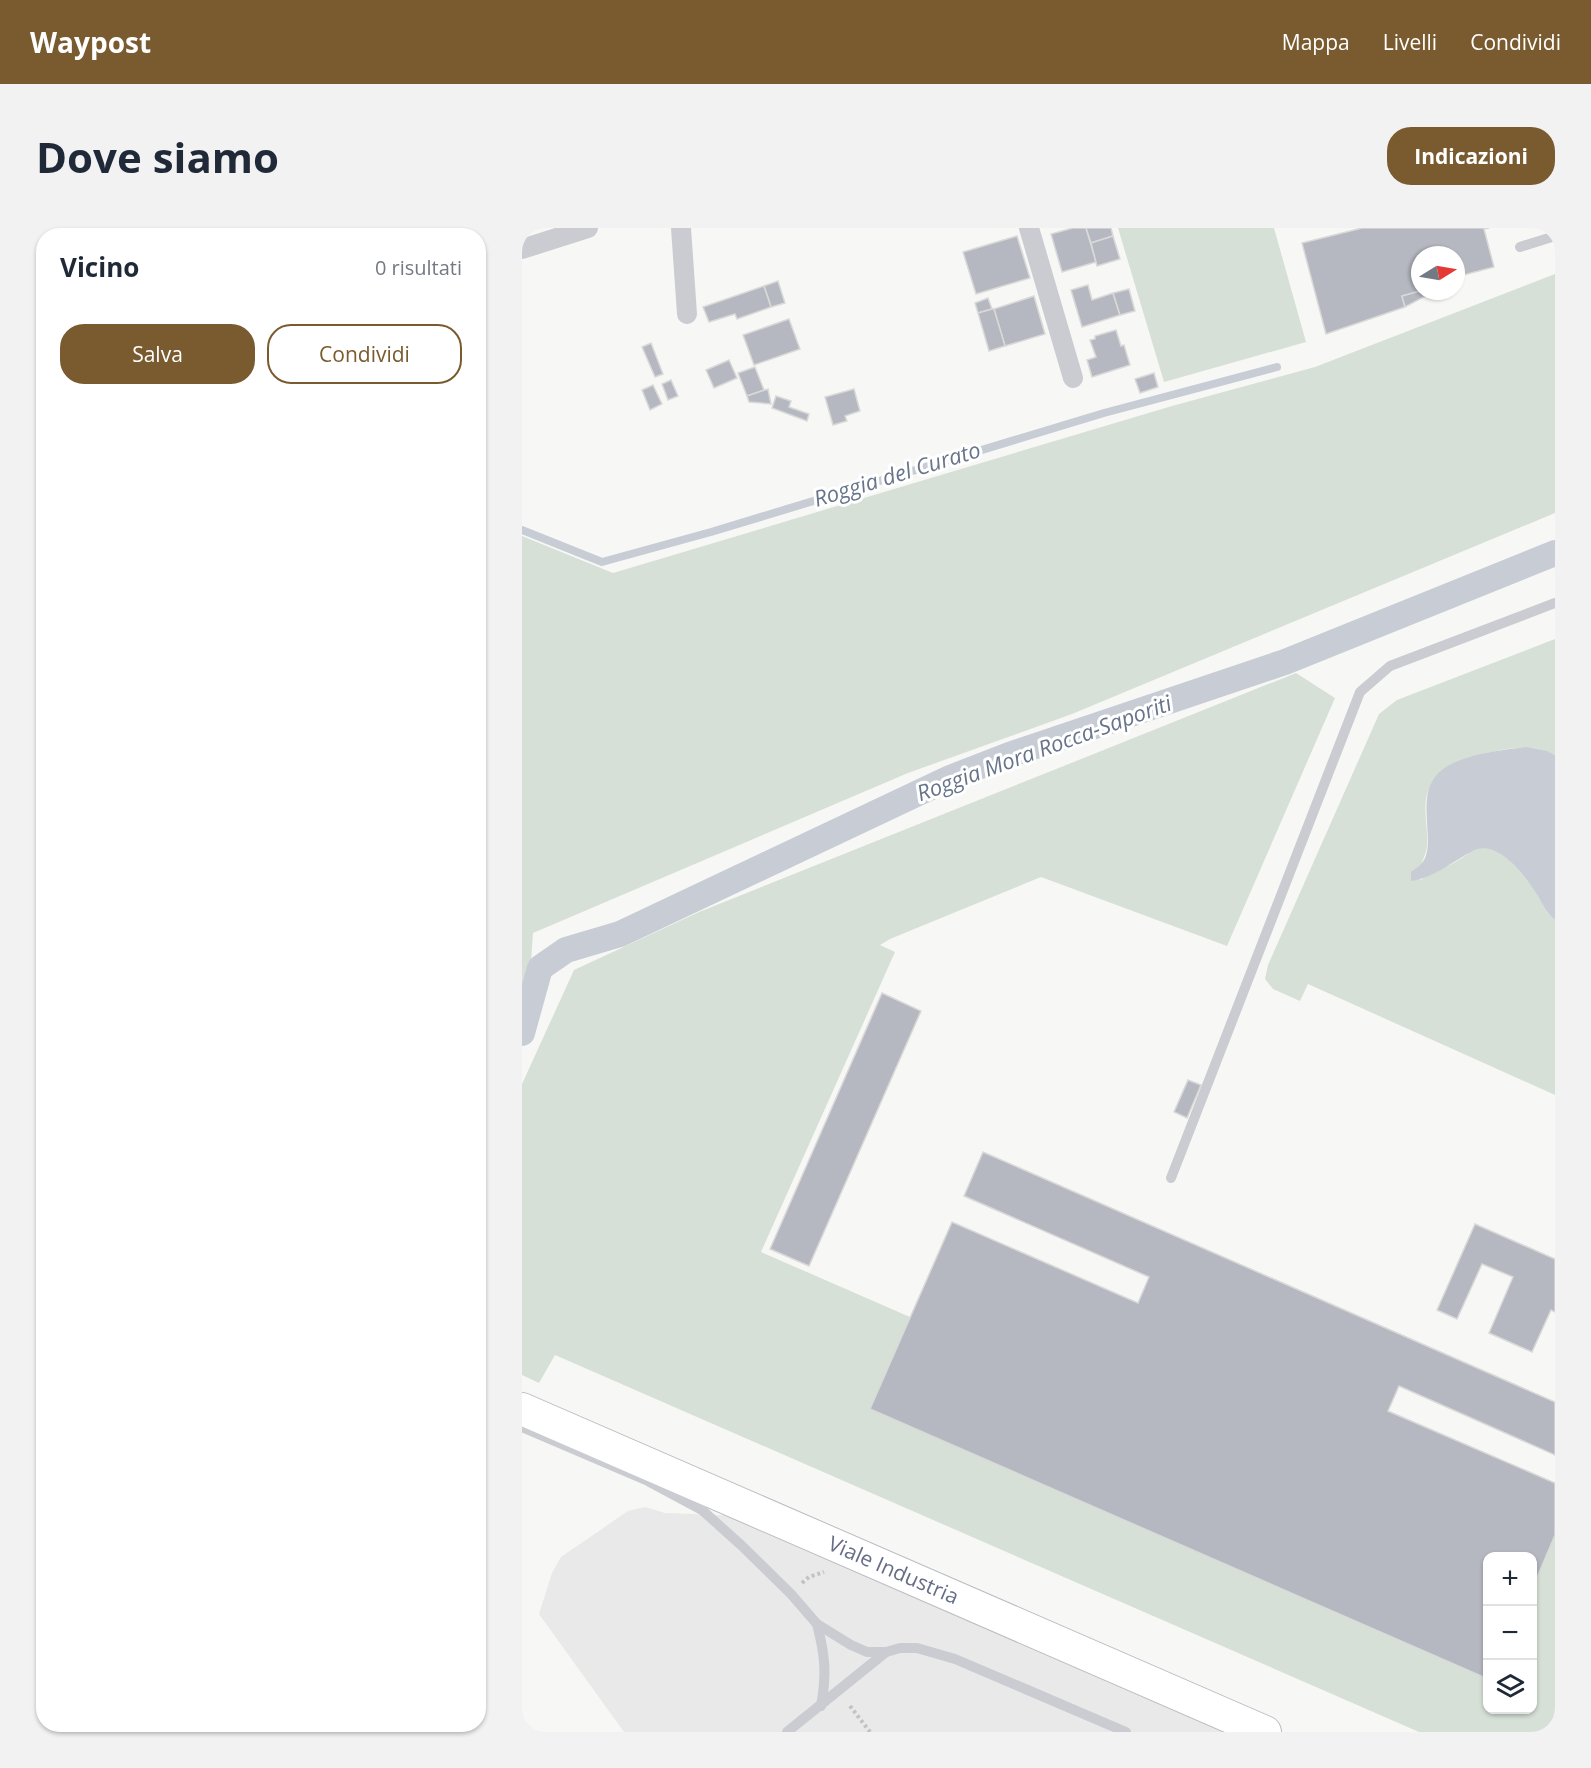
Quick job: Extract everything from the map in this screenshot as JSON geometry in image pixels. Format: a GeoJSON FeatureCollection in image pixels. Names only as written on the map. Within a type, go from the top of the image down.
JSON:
{"type":"FeatureCollection","features":[{"type":"Feature","properties":{"kind":"main road","name":"Viale Industria"},"geometry":{"type":"LineString","coordinates":[[522,1409],[1266,1732]]}},
{"type":"Feature","properties":{"kind":"street"},"geometry":{"type":"LineString","coordinates":[[522,249],[588,228]]}},
{"type":"Feature","properties":{"kind":"street"},"geometry":{"type":"LineString","coordinates":[[681,228],[687,315]]}},
{"type":"Feature","properties":{"kind":"street"},"geometry":{"type":"LineString","coordinates":[[1029,228],[1072,378]]}},
{"type":"Feature","properties":{"kind":"lane"},"geometry":{"type":"LineString","coordinates":[[1520,247],[1555,236]]}},
{"type":"Feature","properties":{"kind":"lane"},"geometry":{"type":"LineString","coordinates":[[1171,1178],[1359,692],[1390,666],[1555,603]]}},
{"type":"Feature","properties":{"kind":"lane"},"geometry":{"type":"LineString","coordinates":[[522,1427],[648,1481],[702,1510],[792,1594],[817,1624],[851,1645],[867,1652],[916,1648],[955,1659],[1126,1732]]}},
{"type":"Feature","properties":{"kind":"lane"},"geometry":{"type":"LineString","coordinates":[[817,1624],[824,1654],[825,1685],[821,1706]]}},
{"type":"Feature","properties":{"kind":"lane"},"geometry":{"type":"LineString","coordinates":[[788,1732],[886,1652]]}},
{"type":"Feature","properties":{"kind":"path"},"geometry":{"type":"LineString","coordinates":[[792,1594],[809,1577],[831,1569]]}},
{"type":"Feature","properties":{"kind":"path"},"geometry":{"type":"LineString","coordinates":[[850,1706],[870,1732]]}},
{"type":"Feature","properties":{"kind":"shaded area"},"geometry":{"type":"Polygon","coordinates":[[[1118,228],[1274,228],[1306,342],[1164,382],[1118,228]]]}},
{"type":"Feature","properties":{"kind":"shaded area"},"geometry":{"type":"Polygon","coordinates":[[[1555,274],[1555,513],[1072,714],[908,773],[533,933],[531,962],[522,992],[522,536],[613,573],[1172,406],[1315,367],[1555,274]]]}},
{"type":"Feature","properties":{"kind":"shaded area"},"geometry":{"type":"Polygon","coordinates":[[[1555,639],[1555,755],[1532,748],[1508,749],[1471,757],[1451,765],[1435,778],[1426,799],[1427,848],[1421,866],[1420,880],[1475,850],[1489,848],[1504,856],[1518,869],[1555,920],[1555,1095],[1308,984],[1300,1001],[1273,989],[1265,979],[1268,965],[1379,714],[1397,700],[1555,639]]]}},
{"type":"Feature","properties":{"kind":"shaded area"},"geometry":{"type":"Polygon","coordinates":[[[1296,673],[1335,698],[1227,946],[1041,877],[880,945],[895,952],[761,1252],[910,1317],[870,1409],[1483,1677],[1483,1714],[1537,1714],[1537,1578],[1555,1535],[1555,1732],[1419,1732],[555,1355],[539,1383],[522,1375],[522,1084],[574,970],[699,912],[1296,673]]]}},
{"type":"Feature","properties":{"kind":"shaded area"},"geometry":{"type":"Polygon","coordinates":[[[1526,747],[1555,755],[1555,920],[1518,869],[1501,854],[1491,850],[1482,848],[1473,851],[1435,873],[1411,881],[1411,872],[1421,864],[1426,855],[1428,845],[1427,798],[1435,777],[1452,763],[1464,759],[1490,752],[1526,747]]]}},
{"type":"Feature","properties":{"kind":"shaded area"},"geometry":{"type":"Polygon","coordinates":[[[645,1507],[665,1513],[747,1516],[1240,1732],[624,1732],[539,1614],[552,1573],[561,1557],[628,1511],[645,1507]]]}},
{"type":"Feature","properties":{"kind":"building"},"geometry":{"type":"Polygon","coordinates":[[[1073,228],[1086,228],[1096,262],[1062,272],[1051,234],[1073,228]]]}},
{"type":"Feature","properties":{"kind":"building"},"geometry":{"type":"Polygon","coordinates":[[[1086,228],[1111,228],[1113,236],[1091,243],[1086,228]]]}},
{"type":"Feature","properties":{"kind":"building"},"geometry":{"type":"Polygon","coordinates":[[[1362,228],[1489,228],[1484,229],[1494,267],[1465,275],[1465,246],[1411,246],[1411,294],[1402,296],[1405,307],[1326,334],[1302,243],[1362,228]]]}},
{"type":"Feature","properties":{"kind":"building"},"geometry":{"type":"Polygon","coordinates":[[[1017,236],[1030,278],[976,294],[963,252],[1017,236]]]}},
{"type":"Feature","properties":{"kind":"building"},"geometry":{"type":"Polygon","coordinates":[[[1113,236],[1120,259],[1097,266],[1091,243],[1113,236]]]}},
{"type":"Feature","properties":{"kind":"building"},"geometry":{"type":"Polygon","coordinates":[[[778,281],[785,303],[771,307],[764,286],[778,281]]]}},
{"type":"Feature","properties":{"kind":"building"},"geometry":{"type":"Polygon","coordinates":[[[1088,285],[1092,300],[1113,293],[1120,315],[1082,327],[1071,290],[1088,285]]]}},
{"type":"Feature","properties":{"kind":"building"},"geometry":{"type":"Polygon","coordinates":[[[764,286],[771,307],[737,319],[735,314],[709,322],[703,307],[764,286]]]}},
{"type":"Feature","properties":{"kind":"building"},"geometry":{"type":"Polygon","coordinates":[[[1129,289],[1135,311],[1120,315],[1113,293],[1129,289]]]}},
{"type":"Feature","properties":{"kind":"building"},"geometry":{"type":"Polygon","coordinates":[[[1411,294],[1411,300],[1418,300],[1405,307],[1402,296],[1411,294]]]}},
{"type":"Feature","properties":{"kind":"building"},"geometry":{"type":"Polygon","coordinates":[[[1034,296],[1045,334],[1005,346],[994,309],[1034,296]]]}},
{"type":"Feature","properties":{"kind":"building"},"geometry":{"type":"Polygon","coordinates":[[[988,298],[992,309],[978,313],[975,303],[988,298]]]}},
{"type":"Feature","properties":{"kind":"building"},"geometry":{"type":"Polygon","coordinates":[[[994,309],[1005,346],[989,351],[978,313],[994,309]]]}},
{"type":"Feature","properties":{"kind":"building"},"geometry":{"type":"Polygon","coordinates":[[[789,319],[800,349],[754,365],[743,335],[789,319]]]}},
{"type":"Feature","properties":{"kind":"building"},"geometry":{"type":"Polygon","coordinates":[[[1116,330],[1121,346],[1124,345],[1130,365],[1092,377],[1087,360],[1096,357],[1090,340],[1095,339],[1095,336],[1116,330]]]}},
{"type":"Feature","properties":{"kind":"building"},"geometry":{"type":"Polygon","coordinates":[[[651,343],[663,374],[655,377],[642,347],[651,343]]]}},
{"type":"Feature","properties":{"kind":"building"},"geometry":{"type":"Polygon","coordinates":[[[729,360],[737,378],[714,388],[706,370],[729,360]]]}},
{"type":"Feature","properties":{"kind":"building"},"geometry":{"type":"Polygon","coordinates":[[[755,367],[764,390],[747,396],[738,373],[755,367]]]}},
{"type":"Feature","properties":{"kind":"building"},"geometry":{"type":"Polygon","coordinates":[[[1154,373],[1158,387],[1140,393],[1135,379],[1154,373]]]}},
{"type":"Feature","properties":{"kind":"building"},"geometry":{"type":"Polygon","coordinates":[[[671,380],[678,396],[668,400],[662,384],[671,380]]]}},
{"type":"Feature","properties":{"kind":"building"},"geometry":{"type":"Polygon","coordinates":[[[653,385],[662,404],[650,410],[642,390],[653,385]]]}},
{"type":"Feature","properties":{"kind":"building"},"geometry":{"type":"Polygon","coordinates":[[[768,389],[771,404],[749,402],[747,396],[768,389]]]}},
{"type":"Feature","properties":{"kind":"building"},"geometry":{"type":"Polygon","coordinates":[[[854,389],[860,411],[845,416],[847,421],[833,425],[825,397],[854,389]]]}},
{"type":"Feature","properties":{"kind":"building"},"geometry":{"type":"Polygon","coordinates":[[[776,396],[791,401],[789,407],[809,414],[807,421],[772,408],[776,396]]]}},
{"type":"Feature","properties":{"kind":"building"},"geometry":{"type":"Polygon","coordinates":[[[882,993],[921,1011],[809,1266],[770,1249],[882,993]]]}},
{"type":"Feature","properties":{"kind":"building"},"geometry":{"type":"Polygon","coordinates":[[[1188,1080],[1201,1085],[1187,1118],[1174,1112],[1188,1080]]]}},
{"type":"Feature","properties":{"kind":"building"},"geometry":{"type":"Polygon","coordinates":[[[983,1152],[1555,1402],[1555,1455],[1399,1386],[1388,1411],[1555,1483],[1555,1535],[1537,1578],[1537,1552],[1483,1552],[1483,1677],[870,1409],[952,1222],[1138,1303],[1149,1277],[964,1196],[983,1152]]]}},
{"type":"Feature","properties":{"kind":"building"},"geometry":{"type":"Polygon","coordinates":[[[1475,1224],[1555,1259],[1555,1312],[1551,1310],[1532,1352],[1489,1333],[1513,1277],[1482,1264],[1457,1319],[1437,1310],[1475,1224]]]}},
{"type":"Feature","properties":{"kind":"waterway","name":"Roggia del Curato"},"geometry":{"type":"LineString","coordinates":[[522,530],[602,562],[711,532],[1104,413],[1277,367]]}},
{"type":"Feature","properties":{"kind":"waterway","name":"Roggia Mora Rocca-Saporiti"},"geometry":{"type":"LineString","coordinates":[[522,1033],[540,968],[566,950],[620,934],[950,778],[1009,755],[1285,662],[1555,553]]}}]}
